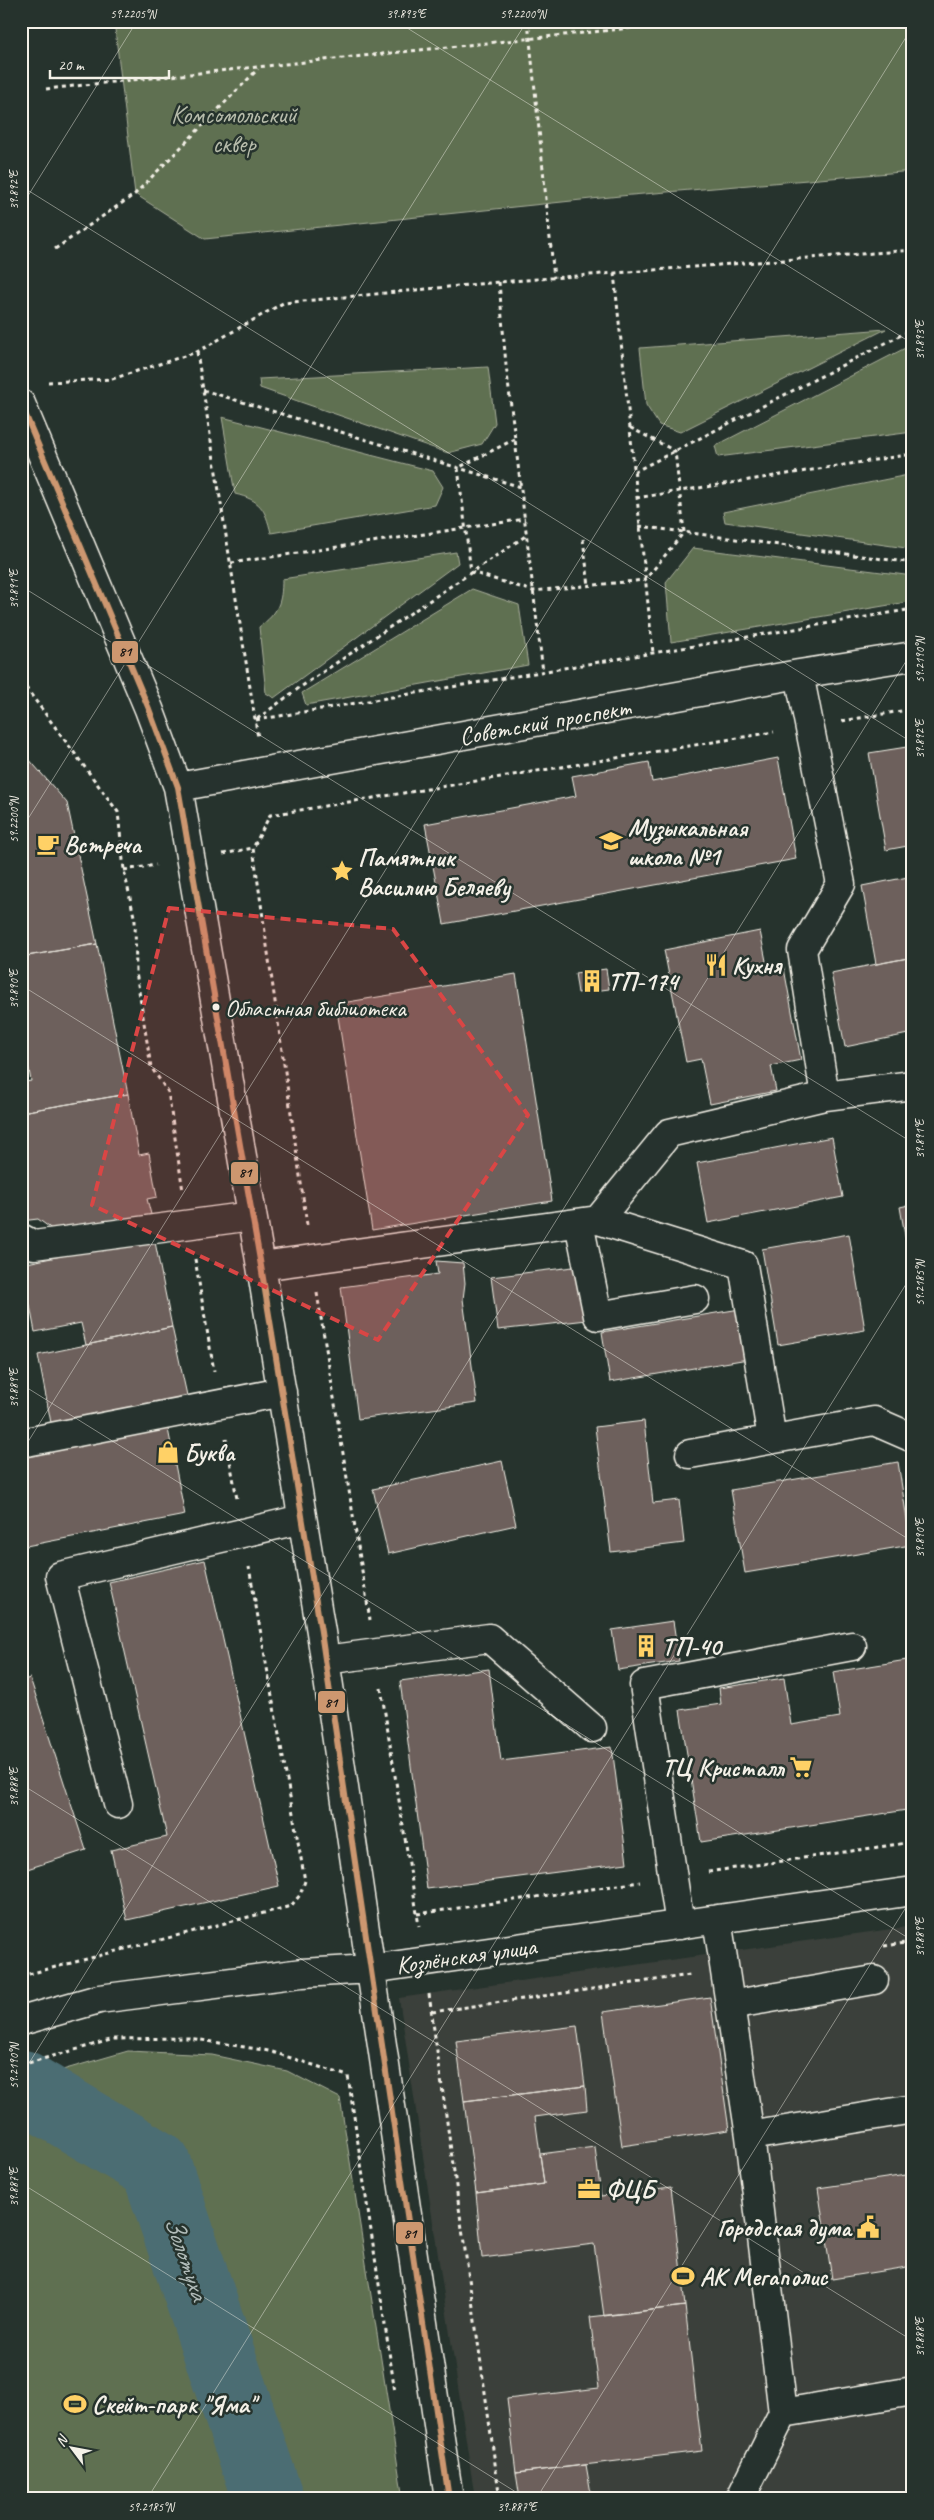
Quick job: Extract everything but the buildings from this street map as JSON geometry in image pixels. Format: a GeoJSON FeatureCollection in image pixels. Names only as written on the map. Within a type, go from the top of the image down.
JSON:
{"type":"FeatureCollection","features":[{"type":"Feature","properties":{"kind":"street"},"geometry":{"type":"LineString","coordinates":[[21,404],[149,709],[178,787],[261,1266],[325,1660],[449,2499]]}},
{"type":"Feature","properties":{"kind":"street","name":"Советский проспект"},"geometry":{"type":"LineString","coordinates":[[178,787],[799,674],[913,656]]}},
{"type":"Feature","properties":{"kind":"street"},"geometry":{"type":"LineString","coordinates":[[799,674],[841,884],[802,950],[824,1096]]}},
{"type":"Feature","properties":{"kind":"street"},"geometry":{"type":"LineString","coordinates":[[695,1299],[598,1316],[588,1222],[669,1133],[824,1096],[913,1085]]}},
{"type":"Feature","properties":{"kind":"street"},"geometry":{"type":"LineString","coordinates":[[21,1238],[34,1245],[252,1216]]}},
{"type":"Feature","properties":{"kind":"street"},"geometry":{"type":"LineString","coordinates":[[261,1266],[588,1222],[743,1265],[772,1439]]}},
{"type":"Feature","properties":{"kind":"street"},"geometry":{"type":"LineString","coordinates":[[21,1443],[282,1392]]}},
{"type":"Feature","properties":{"kind":"street"},"geometry":{"type":"LineString","coordinates":[[690,1454],[874,1421],[913,1438]]}},
{"type":"Feature","properties":{"kind":"street"},"geometry":{"type":"LineString","coordinates":[[118,1804],[60,1576],[302,1519]]}},
{"type":"Feature","properties":{"kind":"street"},"geometry":{"type":"LineString","coordinates":[[325,1660],[489,1638],[592,1728]]}},
{"type":"Feature","properties":{"kind":"street"},"geometry":{"type":"LineString","coordinates":[[680,1925],[644,1685],[852,1646]]}},
{"type":"Feature","properties":{"kind":"street","name":"Козлёнская улица"},"geometry":{"type":"LineString","coordinates":[[21,2021],[100,1998],[302,1973],[371,1969],[913,1892]]}},
{"type":"Feature","properties":{"kind":"street"},"geometry":{"type":"LineString","coordinates":[[717,1919],[750,2136],[783,2413],[740,2499]]}},
{"type":"Feature","properties":{"kind":"street"},"geometry":{"type":"LineString","coordinates":[[730,2005],[874,1980]]}},
{"type":"Feature","properties":{"kind":"street"},"geometry":{"type":"LineString","coordinates":[[750,2136],[913,2110]]}},
{"type":"Feature","properties":{"kind":"street"},"geometry":{"type":"LineString","coordinates":[[783,2413],[913,2391]]}},
{"type":"Feature","properties":{"kind":"path"},"geometry":{"type":"LineString","coordinates":[[528,21],[554,278]]}},
{"type":"Feature","properties":{"kind":"path"},"geometry":{"type":"LineString","coordinates":[[46,89],[698,21]]}},
{"type":"Feature","properties":{"kind":"path"},"geometry":{"type":"LineString","coordinates":[[55,249],[134,194],[258,68]]}},
{"type":"Feature","properties":{"kind":"path"},"geometry":{"type":"LineString","coordinates":[[40,383],[112,379],[197,352],[284,303],[498,282],[912,250],[913,280]]}},
{"type":"Feature","properties":{"kind":"path"},"geometry":{"type":"LineString","coordinates":[[614,273],[653,653]]}},
{"type":"Feature","properties":{"kind":"path"},"geometry":{"type":"LineString","coordinates":[[498,282],[543,672]]}},
{"type":"Feature","properties":{"kind":"path"},"geometry":{"type":"LineString","coordinates":[[634,472],[913,329]]}},
{"type":"Feature","properties":{"kind":"path"},"geometry":{"type":"LineString","coordinates":[[197,352],[270,815],[253,848],[312,1259],[425,1960],[500,2499]]}},
{"type":"Feature","properties":{"kind":"path"},"geometry":{"type":"LineString","coordinates":[[204,390],[521,487]]}},
{"type":"Feature","properties":{"kind":"path"},"geometry":{"type":"LineString","coordinates":[[630,427],[675,451]]}},
{"type":"Feature","properties":{"kind":"path"},"geometry":{"type":"LineString","coordinates":[[458,468],[515,438]]}},
{"type":"Feature","properties":{"kind":"path"},"geometry":{"type":"LineString","coordinates":[[472,572],[533,591],[645,580],[684,532],[675,451]]}},
{"type":"Feature","properties":{"kind":"path"},"geometry":{"type":"LineString","coordinates":[[636,498],[913,454]]}},
{"type":"Feature","properties":{"kind":"path"},"geometry":{"type":"LineString","coordinates":[[458,468],[472,572]]}},
{"type":"Feature","properties":{"kind":"path"},"geometry":{"type":"LineString","coordinates":[[231,563],[525,519]]}},
{"type":"Feature","properties":{"kind":"path"},"geometry":{"type":"LineString","coordinates":[[639,526],[913,563]]}},
{"type":"Feature","properties":{"kind":"path"},"geometry":{"type":"LineString","coordinates":[[256,720],[298,688],[526,535]]}},
{"type":"Feature","properties":{"kind":"path"},"geometry":{"type":"LineString","coordinates":[[583,539],[589,586]]}},
{"type":"Feature","properties":{"kind":"path"},"geometry":{"type":"LineString","coordinates":[[256,720],[913,609]]}},
{"type":"Feature","properties":{"kind":"path"},"geometry":{"type":"LineString","coordinates":[[21,681],[118,812],[124,870],[136,921],[136,972]]}},
{"type":"Feature","properties":{"kind":"path"},"geometry":{"type":"LineString","coordinates":[[270,815],[913,709]]}},
{"type":"Feature","properties":{"kind":"path"},"geometry":{"type":"LineString","coordinates":[[875,1947],[913,1942]]}},
{"type":"Feature","properties":{"kind":"path"},"geometry":{"type":"LineString","coordinates":[[21,1976],[82,1960]]}},
{"type":"Feature","properties":{"kind":"path"},"geometry":{"type":"LineString","coordinates":[[432,2012],[724,1969]]}},
{"type":"Feature","properties":{"kind":"path"},"geometry":{"type":"LineString","coordinates":[[21,2066],[114,2039],[189,2038],[269,2051],[348,2076],[397,2400]]}},
{"type":"Feature","properties":{"kind":"highlighted area"},"geometry":{"type":"Polygon","coordinates":[[[169,908],[393,929],[528,1115],[378,1340],[92,1205],[169,908]]]}},
{"type":"Feature","properties":{"kind":"shaded area"},"geometry":{"type":"Polygon","coordinates":[[[913,1926],[913,2499],[475,2499],[399,1998],[913,1926]]]}},
{"type":"Feature","properties":{"kind":"green space","name":"Комсомольский сквер"},"geometry":{"type":"Polygon","coordinates":[[[114,21],[913,21],[913,171],[620,196],[205,239],[135,194],[114,21]]]}},
{"type":"Feature","properties":{"kind":"green space"},"geometry":{"type":"Polygon","coordinates":[[[886,329],[680,432],[659,425],[646,405],[640,348],[886,329]]]}},
{"type":"Feature","properties":{"kind":"green space"},"geometry":{"type":"Polygon","coordinates":[[[913,344],[913,432],[718,457],[715,446],[913,344]]]}},
{"type":"Feature","properties":{"kind":"green space"},"geometry":{"type":"Polygon","coordinates":[[[488,367],[495,423],[482,444],[448,453],[260,388],[259,379],[488,367]]]}},
{"type":"Feature","properties":{"kind":"green space"},"geometry":{"type":"Polygon","coordinates":[[[222,417],[433,471],[443,487],[435,505],[271,533],[264,511],[260,506],[250,499],[235,494],[222,417]]]}},
{"type":"Feature","properties":{"kind":"green space"},"geometry":{"type":"Polygon","coordinates":[[[913,474],[913,549],[725,522],[723,512],[913,474]]]}},
{"type":"Feature","properties":{"kind":"green space"},"geometry":{"type":"Polygon","coordinates":[[[693,548],[913,576],[913,601],[671,642],[666,582],[693,548]]]}},
{"type":"Feature","properties":{"kind":"green space"},"geometry":{"type":"Polygon","coordinates":[[[456,552],[458,563],[274,698],[266,693],[259,627],[271,617],[278,607],[282,579],[456,552]]]}},
{"type":"Feature","properties":{"kind":"green space"},"geometry":{"type":"Polygon","coordinates":[[[472,589],[519,605],[528,665],[306,705],[302,693],[472,589]]]}},
{"type":"Feature","properties":{"kind":"green space"},"geometry":{"type":"Polygon","coordinates":[[[128,2051],[212,2055],[287,2071],[340,2098],[403,2499],[21,2499],[21,2082],[128,2051]]]}},
{"type":"Feature","properties":{"kind":"waterway","name":"Золотуха"},"geometry":{"type":"LineString","coordinates":[[21,2085],[156,2166],[268,2499]]}},
{"type":"Feature","properties":{"kind":"transit line","name":"81"},"geometry":{"type":"LineString","coordinates":[[21,404],[149,709],[178,787],[261,1266],[321,1632],[449,2499]]}},
{"type":"Feature","properties":{"kind":"place","name":"Музыкальная школа №1"},"geometry":{"type":"Point","coordinates":[611,841]}},
{"type":"Feature","properties":{"kind":"place","name":"Встреча"},"geometry":{"type":"Point","coordinates":[48,844]}},
{"type":"Feature","properties":{"kind":"place","name":"Памятник Василию Беляеву"},"geometry":{"type":"Point","coordinates":[342,871]}},
{"type":"Feature","properties":{"kind":"place","name":"Кухня"},"geometry":{"type":"Point","coordinates":[716,965]}},
{"type":"Feature","properties":{"kind":"place","name":"ТП-174"},"geometry":{"type":"Point","coordinates":[592,981]}},
{"type":"Feature","properties":{"kind":"place","name":"Областная библиотека"},"geometry":{"type":"Point","coordinates":[216,1007]}},
{"type":"Feature","properties":{"kind":"place","name":"Буква"},"geometry":{"type":"Point","coordinates":[168,1452]}},
{"type":"Feature","properties":{"kind":"place","name":"ТП-40"},"geometry":{"type":"Point","coordinates":[646,1646]}},
{"type":"Feature","properties":{"kind":"place","name":"ТЦ Кристалл"},"geometry":{"type":"Point","coordinates":[801,1767]}},
{"type":"Feature","properties":{"kind":"place","name":"ФЦБ"},"geometry":{"type":"Point","coordinates":[589,2189]}},
{"type":"Feature","properties":{"kind":"place","name":"Городская дума"},"geometry":{"type":"Point","coordinates":[868,2227]}},
{"type":"Feature","properties":{"kind":"place","name":"АК Мегаполис"},"geometry":{"type":"Point","coordinates":[683,2276]}},
{"type":"Feature","properties":{"kind":"place","name":"Скейт-парк \"Яма\""},"geometry":{"type":"Point","coordinates":[75,2404]}}]}
